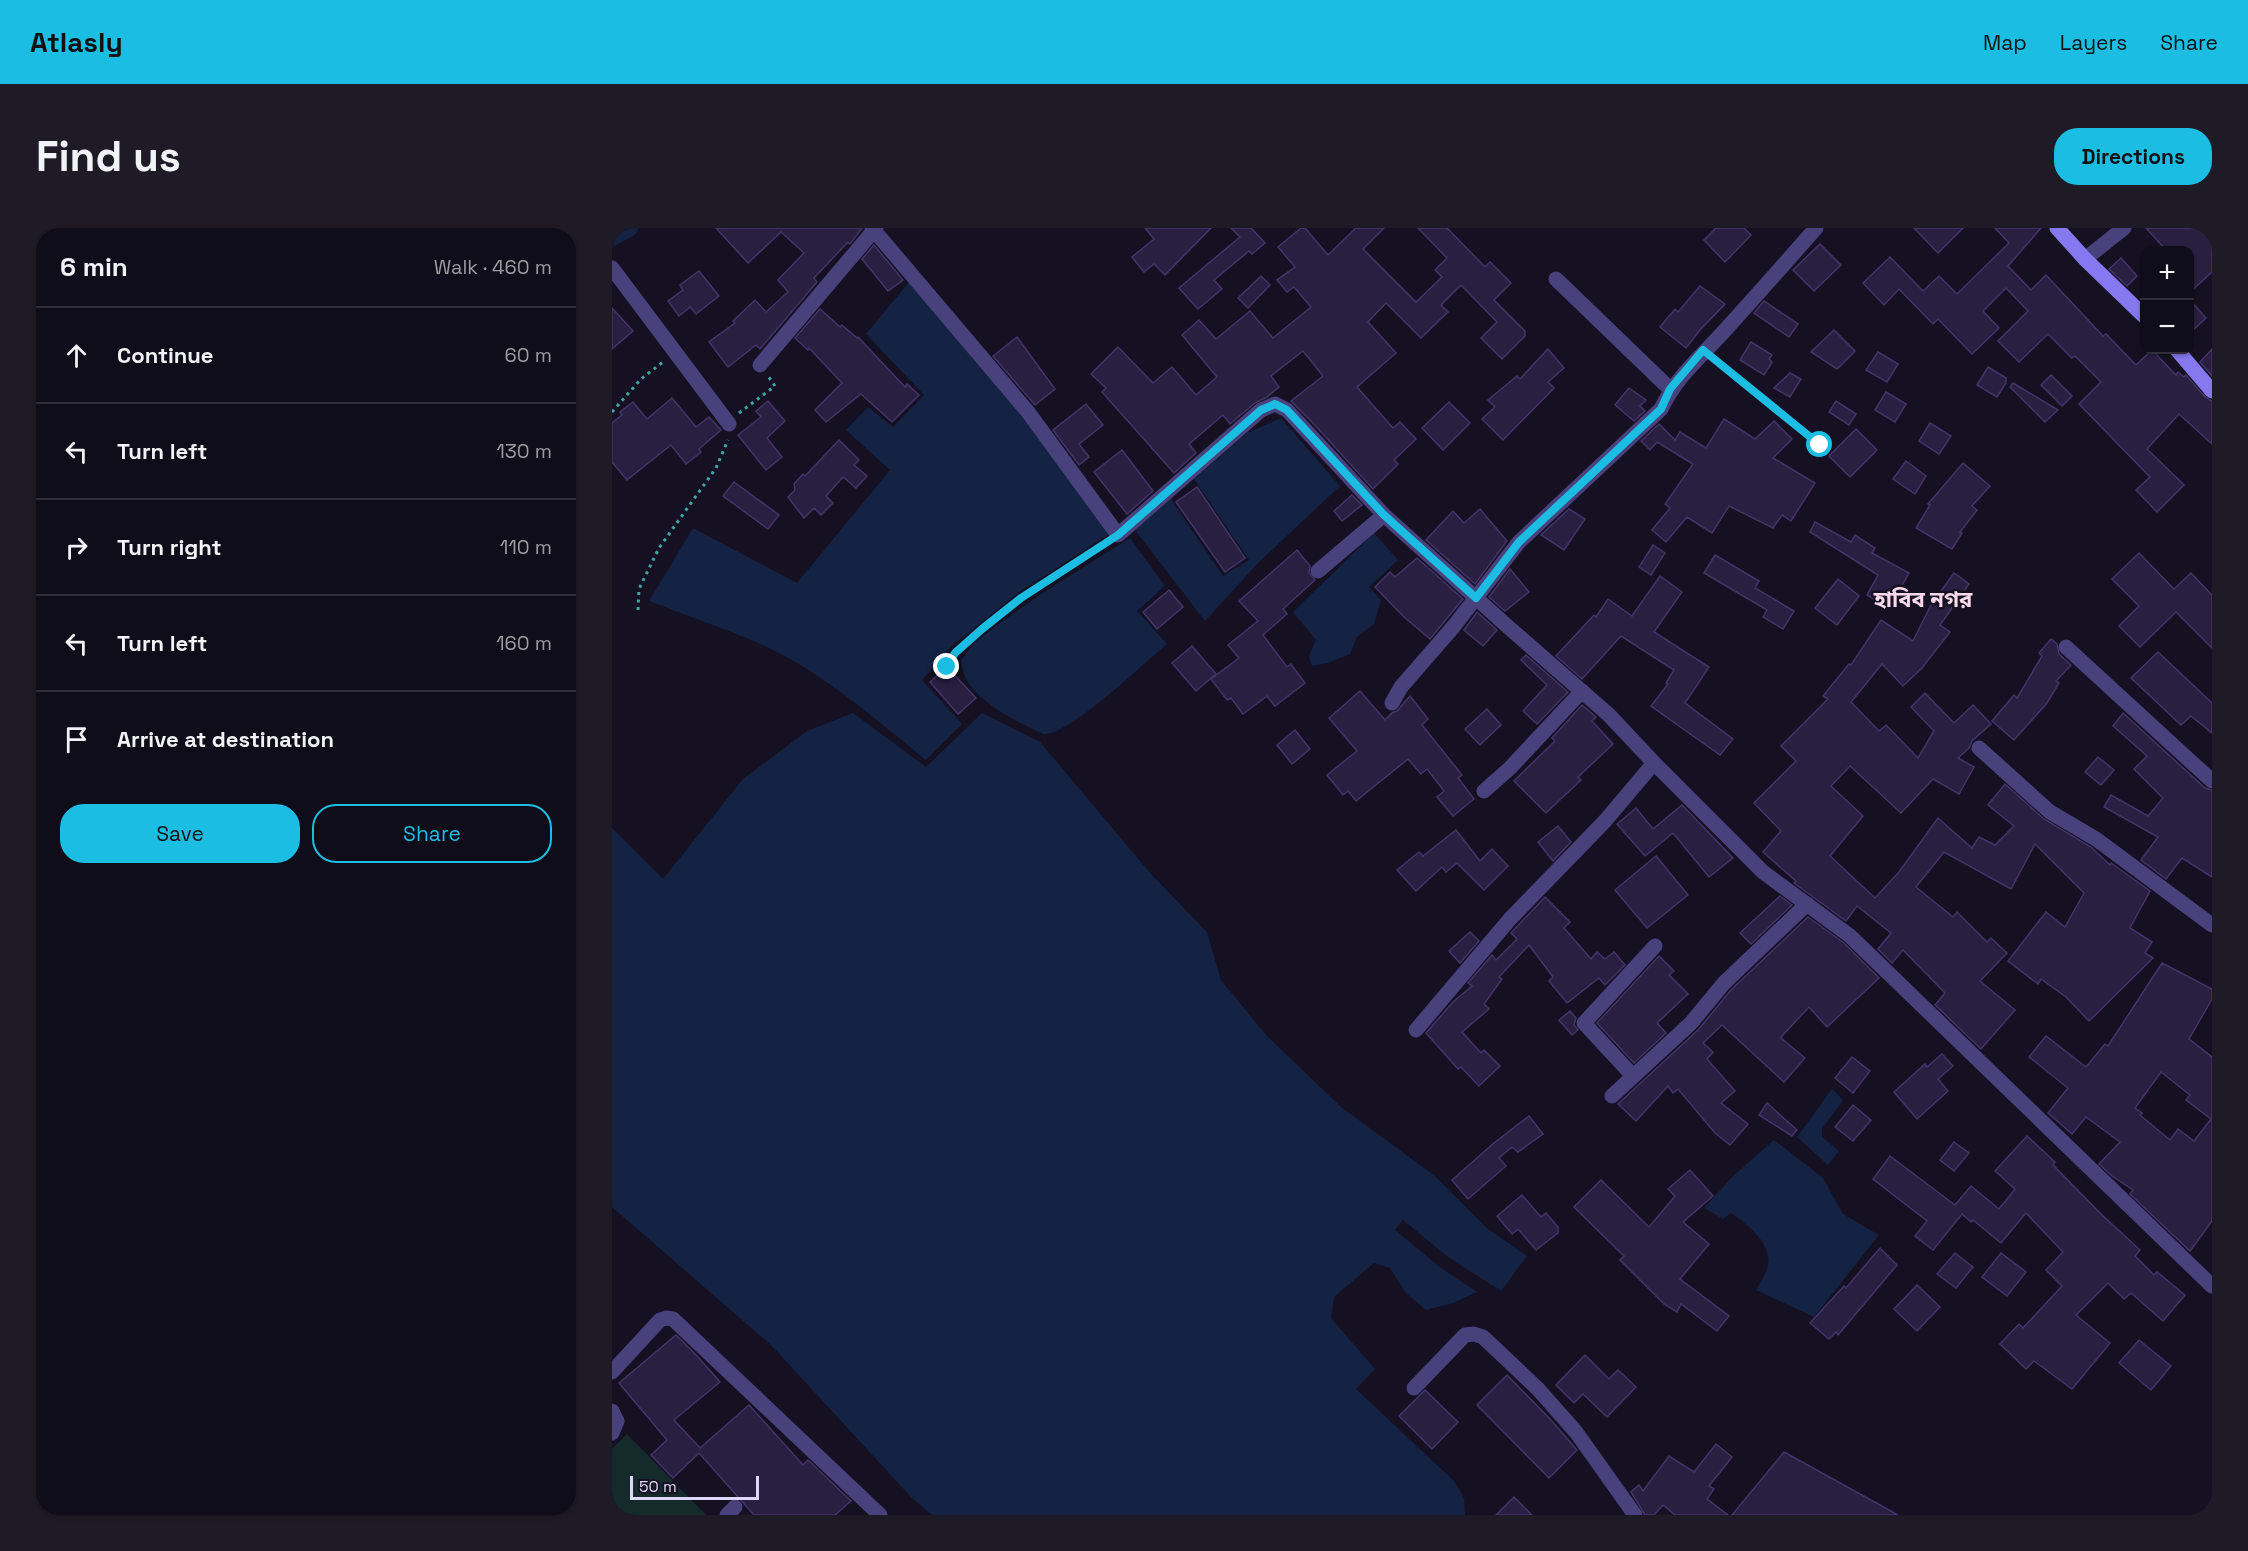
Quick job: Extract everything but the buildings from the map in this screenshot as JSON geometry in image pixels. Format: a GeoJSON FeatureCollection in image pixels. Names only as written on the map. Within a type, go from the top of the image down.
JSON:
{"type":"FeatureCollection","features":[{"type":"Feature","properties":{"kind":"street"},"geometry":{"type":"LineString","coordinates":[[1392,703],[1401,687],[1476,598],[1519,542],[1661,409],[1670,389],[1703,350],[1726,329],[1816,228]]}},
{"type":"Feature","properties":{"kind":"street"},"geometry":{"type":"LineString","coordinates":[[2057,228],[2085,259],[2140,311]]}},
{"type":"Feature","properties":{"kind":"street"},"geometry":{"type":"LineString","coordinates":[[2085,259],[2124,228]]}},
{"type":"Feature","properties":{"kind":"street"},"geometry":{"type":"LineString","coordinates":[[760,365],[874,229],[1028,412],[1118,535],[1261,410],[1275,404],[1287,410],[1384,515],[1609,715],[1764,872],[1850,936],[2212,1286]]}},
{"type":"Feature","properties":{"kind":"street"},"geometry":{"type":"LineString","coordinates":[[612,268],[729,424]]}},
{"type":"Feature","properties":{"kind":"street"},"geometry":{"type":"LineString","coordinates":[[1556,279],[1670,389]]}},
{"type":"Feature","properties":{"kind":"street"},"geometry":{"type":"LineString","coordinates":[[2180,354],[2212,391]]}},
{"type":"Feature","properties":{"kind":"street"},"geometry":{"type":"LineString","coordinates":[[1318,571],[1384,515]]}},
{"type":"Feature","properties":{"kind":"street"},"geometry":{"type":"LineString","coordinates":[[2066,646],[2212,781]]}},
{"type":"Feature","properties":{"kind":"street"},"geometry":{"type":"LineString","coordinates":[[1484,791],[1510,768],[1582,691]]}},
{"type":"Feature","properties":{"kind":"street"},"geometry":{"type":"LineString","coordinates":[[1979,748],[2050,812],[2096,839],[2209,917]]}},
{"type":"Feature","properties":{"kind":"street"},"geometry":{"type":"LineString","coordinates":[[1416,1030],[1510,920],[1605,821],[1654,763]]}},
{"type":"Feature","properties":{"kind":"street"},"geometry":{"type":"LineString","coordinates":[[1612,1096],[1690,1023],[1724,983],[1807,904]]}},
{"type":"Feature","properties":{"kind":"street"},"geometry":{"type":"LineString","coordinates":[[1633,1076],[1584,1023],[1655,946]]}},
{"type":"Feature","properties":{"kind":"street"},"geometry":{"type":"LineString","coordinates":[[612,1372],[660,1320],[673,1319],[880,1515]]}},
{"type":"Feature","properties":{"kind":"street"},"geometry":{"type":"LineString","coordinates":[[1414,1388],[1465,1335],[1474,1334],[1483,1337],[1538,1389],[1576,1432],[1635,1515]]}},
{"type":"Feature","properties":{"kind":"street"},"geometry":{"type":"LineString","coordinates":[[612,1411],[617,1421],[612,1433]]}},
{"type":"Feature","properties":{"kind":"path"},"geometry":{"type":"LineString","coordinates":[[612,412],[641,379],[675,350]]}},
{"type":"Feature","properties":{"kind":"path"},"geometry":{"type":"LineString","coordinates":[[1703,350],[1820,445]]}},
{"type":"Feature","properties":{"kind":"path"},"geometry":{"type":"LineString","coordinates":[[638,610],[639,589],[659,548],[716,468],[727,443],[729,424],[734,416],[775,386],[760,365]]}},
{"type":"Feature","properties":{"kind":"path"},"geometry":{"type":"LineString","coordinates":[[947,667],[955,653],[1021,598],[1118,535]]}},
{"type":"Feature","properties":{"kind":"green space"},"geometry":{"type":"Polygon","coordinates":[[[627,1434],[706,1515],[612,1515],[612,1449],[627,1434]]]}},
{"type":"Feature","properties":{"kind":"water"},"geometry":{"type":"Polygon","coordinates":[[[910,281],[1001,389],[1111,533],[1021,591],[954,644],[922,680],[962,724],[926,760],[851,700],[790,659],[740,635],[649,601],[693,528],[797,583],[890,470],[846,430],[868,407],[893,427],[924,395],[866,334],[910,281]]]}},
{"type":"Feature","properties":{"kind":"water"},"geometry":{"type":"Polygon","coordinates":[[[1281,418],[1340,486],[1260,561],[1205,621],[1135,530],[1171,499],[1223,576],[1249,560],[1194,479],[1247,433],[1281,418]]]}},
{"type":"Feature","properties":{"kind":"water"},"geometry":{"type":"Polygon","coordinates":[[[1374,533],[1398,560],[1369,587],[1381,600],[1374,624],[1357,637],[1350,654],[1328,663],[1312,666],[1309,656],[1316,640],[1293,612],[1374,533]]]}},
{"type":"Feature","properties":{"kind":"water"},"geometry":{"type":"Polygon","coordinates":[[[1130,538],[1165,586],[1137,611],[1167,644],[1088,711],[1056,731],[1044,734],[1035,730],[999,711],[977,693],[968,683],[961,661],[975,642],[1047,590],[1130,538]]]}},
{"type":"Feature","properties":{"kind":"water"},"geometry":{"type":"Polygon","coordinates":[[[853,713],[926,767],[982,713],[1040,742],[1151,874],[1207,932],[1221,980],[1266,1035],[1341,1107],[1435,1176],[1488,1229],[1527,1256],[1501,1291],[1448,1257],[1403,1220],[1395,1230],[1441,1268],[1477,1292],[1453,1303],[1426,1310],[1406,1293],[1390,1268],[1374,1263],[1334,1297],[1331,1318],[1375,1369],[1356,1389],[1454,1481],[1464,1498],[1465,1515],[932,1515],[911,1497],[772,1346],[612,1207],[612,828],[663,879],[743,779],[807,731],[853,713]]]}},
{"type":"Feature","properties":{"kind":"water"},"geometry":{"type":"Polygon","coordinates":[[[1832,1089],[1843,1100],[1822,1129],[1822,1137],[1839,1151],[1828,1165],[1797,1137],[1832,1089]]]}},
{"type":"Feature","properties":{"kind":"water"},"geometry":{"type":"Polygon","coordinates":[[[1774,1140],[1823,1178],[1843,1214],[1879,1235],[1814,1317],[1756,1290],[1766,1272],[1768,1260],[1767,1252],[1758,1236],[1731,1213],[1723,1219],[1704,1208],[1731,1178],[1774,1140]]]}},
{"type":"Feature","properties":{"kind":"waterway"},"geometry":{"type":"LineString","coordinates":[[612,237],[629,228]]}},
{"type":"Feature","properties":{"kind":"district","name":"হাবিব নগর"},"geometry":{"type":"Point","coordinates":[1923,599]}},
{"type":"Feature","properties":{"kind":"route"},"geometry":{"type":"LineString","coordinates":[[947,667],[955,653],[982,629],[1021,598],[1118,535],[1261,410],[1275,404],[1287,410],[1384,515],[1476,598],[1519,542],[1661,409],[1670,389],[1703,350],[1820,445]]}}]}
